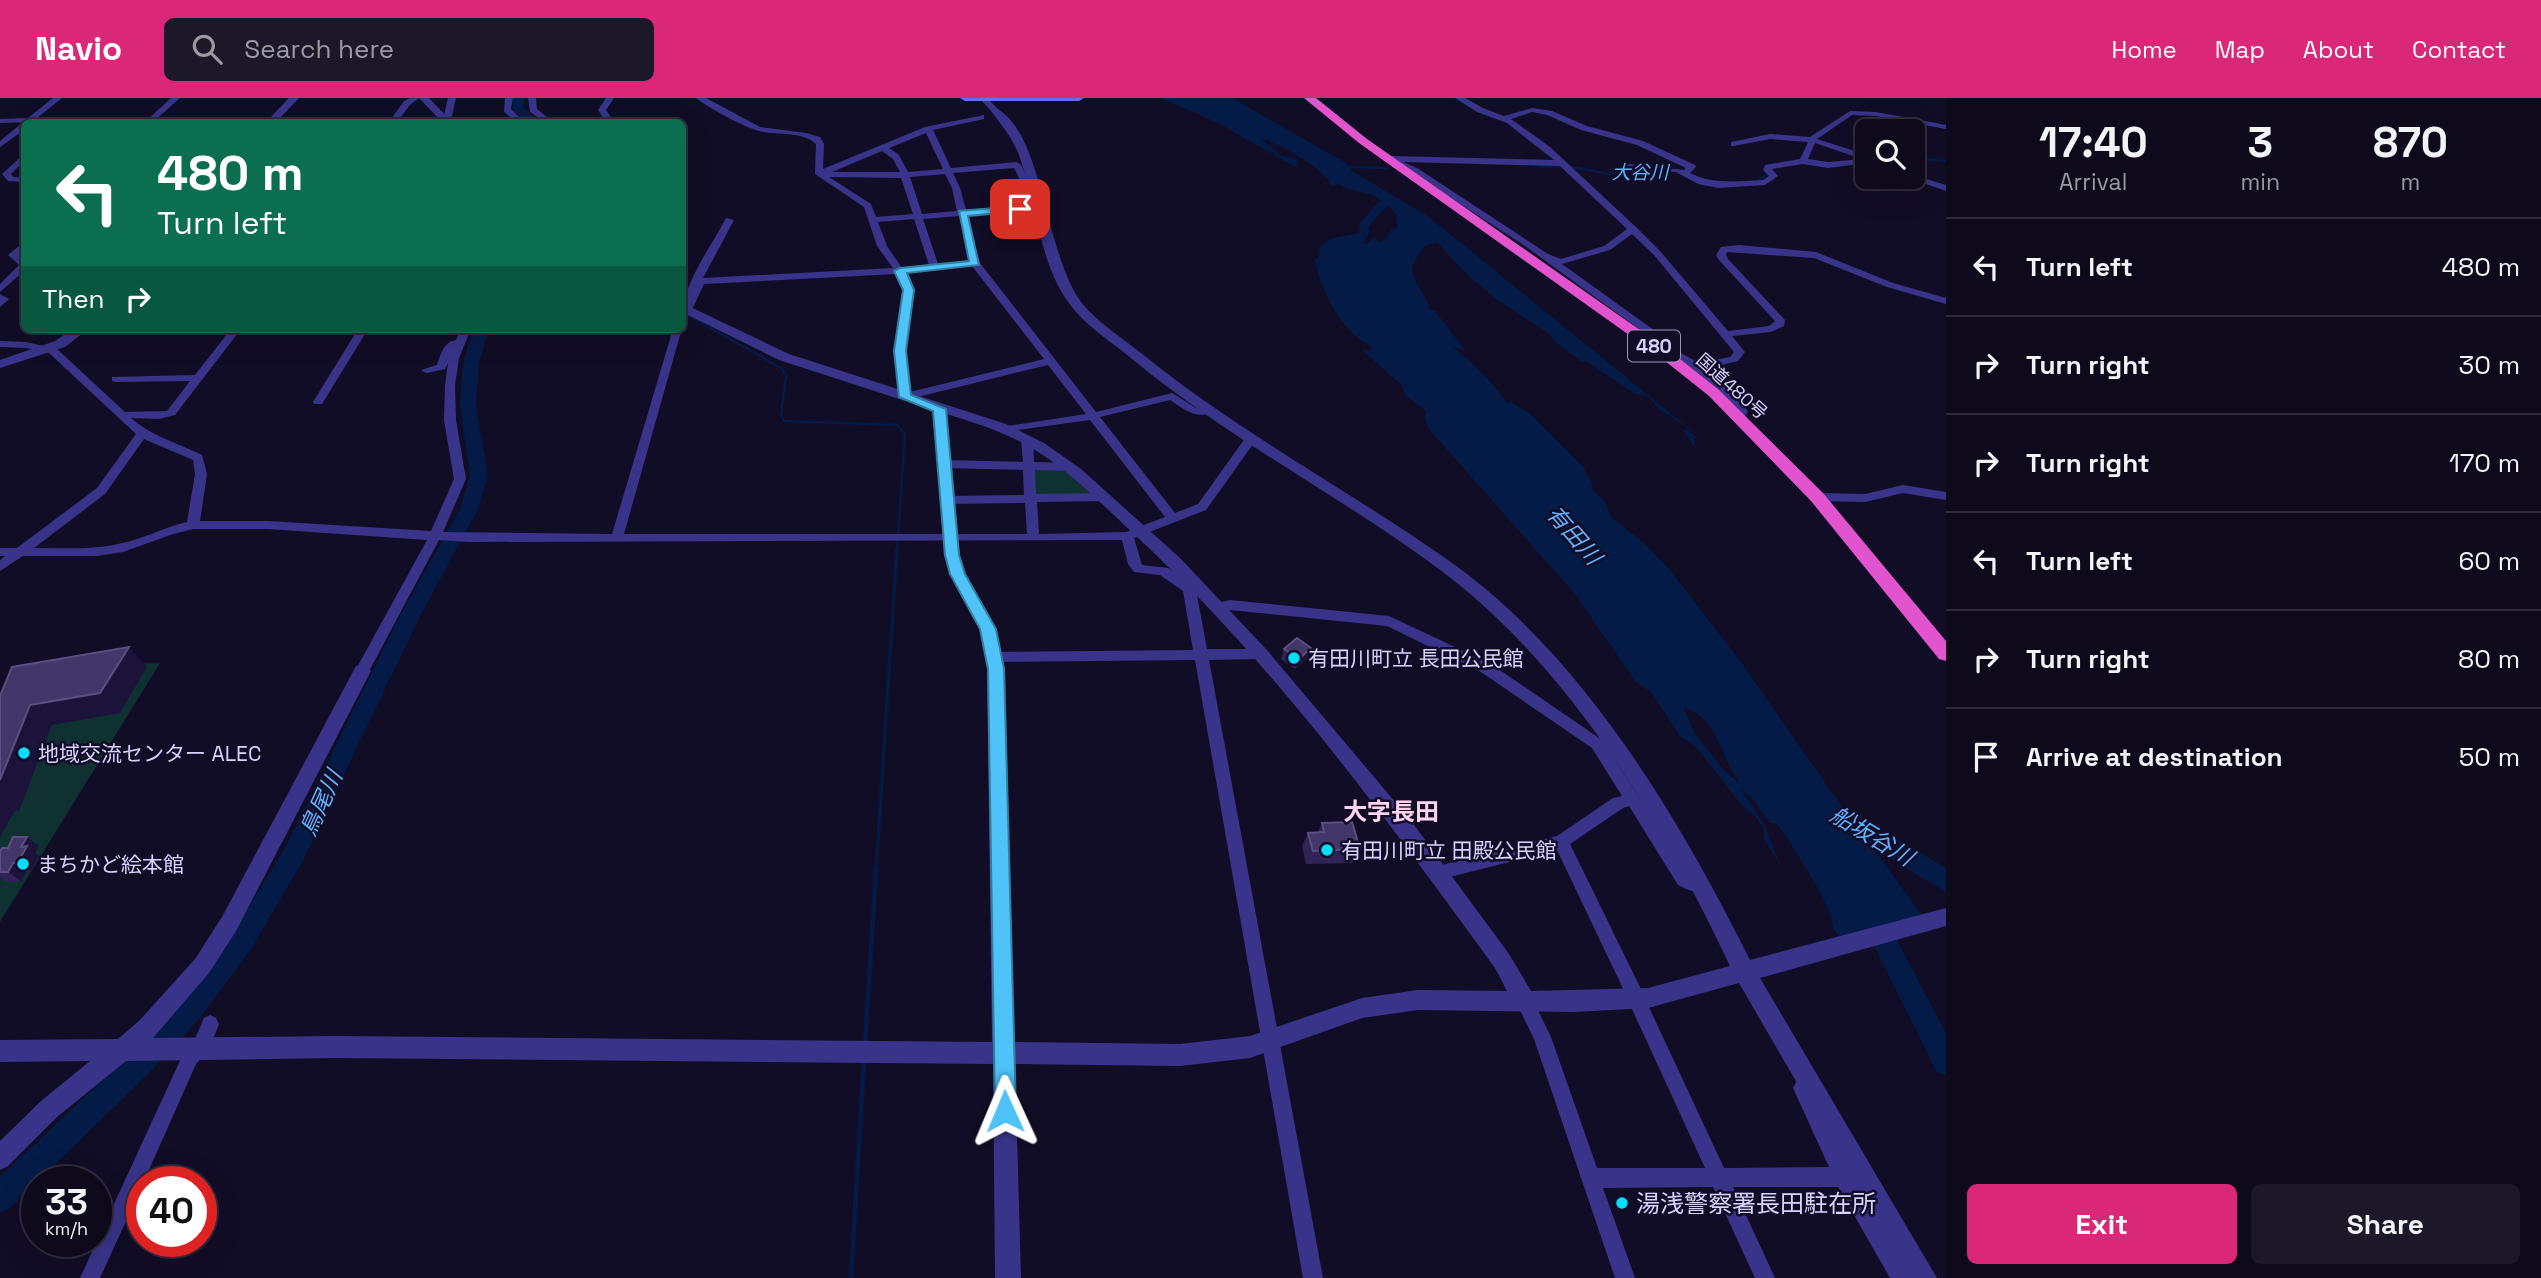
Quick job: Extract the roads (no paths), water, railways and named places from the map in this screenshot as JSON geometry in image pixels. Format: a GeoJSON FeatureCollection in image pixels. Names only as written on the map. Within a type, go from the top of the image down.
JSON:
{"type":"FeatureCollection","features":[{"type":"Feature","properties":{"kind":"highway","name":"国道480号"},"geometry":{"type":"LineString","coordinates":[[1309,98],[1389,159],[1670,354],[1740,416],[1817,497],[1946,654]]}},
{"type":"Feature","properties":{"kind":"main road"},"geometry":{"type":"LineString","coordinates":[[965,98],[989,102],[1079,98]]}},
{"type":"Feature","properties":{"kind":"street"},"geometry":{"type":"LineString","coordinates":[[32,119],[58,98]]}},
{"type":"Feature","properties":{"kind":"street"},"geometry":{"type":"LineString","coordinates":[[152,119],[176,98]]}},
{"type":"Feature","properties":{"kind":"street"},"geometry":{"type":"LineString","coordinates":[[274,119],[294,98]]}},
{"type":"Feature","properties":{"kind":"street"},"geometry":{"type":"LineString","coordinates":[[395,119],[407,103],[415,98]]}},
{"type":"Feature","properties":{"kind":"street"},"geometry":{"type":"LineString","coordinates":[[424,98],[444,119]]}},
{"type":"Feature","properties":{"kind":"street"},"geometry":{"type":"LineString","coordinates":[[447,119],[452,98]]}},
{"type":"Feature","properties":{"kind":"street"},"geometry":{"type":"LineString","coordinates":[[509,98],[507,110],[517,119]]}},
{"type":"Feature","properties":{"kind":"street"},"geometry":{"type":"LineString","coordinates":[[532,98],[533,110],[545,119]]}},
{"type":"Feature","properties":{"kind":"street"},"geometry":{"type":"LineString","coordinates":[[608,119],[602,110],[610,98]]}},
{"type":"Feature","properties":{"kind":"street"},"geometry":{"type":"LineString","coordinates":[[701,98],[758,129],[814,138],[820,144],[819,174]]}},
{"type":"Feature","properties":{"kind":"street"},"geometry":{"type":"LineString","coordinates":[[1459,98],[1479,110],[1505,118],[1561,163],[1633,229],[1686,286],[1740,352],[1739,356],[1697,367]]}},
{"type":"Feature","properties":{"kind":"street"},"geometry":{"type":"LineString","coordinates":[[989,102],[1016,137],[1059,275],[1073,300],[1122,346],[1208,411],[1444,565],[1516,625],[1547,657],[1593,716],[1672,833],[1751,969],[1790,1049],[1924,1278]]}},
{"type":"Feature","properties":{"kind":"street"},"geometry":{"type":"LineString","coordinates":[[1505,118],[1532,110],[1541,111],[1584,128],[1640,143],[1677,148]]}},
{"type":"Feature","properties":{"kind":"street"},"geometry":{"type":"LineString","coordinates":[[1803,161],[1812,139],[1850,113],[1946,127]]}},
{"type":"Feature","properties":{"kind":"street"},"geometry":{"type":"LineString","coordinates":[[819,174],[928,129],[981,117]]}},
{"type":"Feature","properties":{"kind":"street"},"geometry":{"type":"LineString","coordinates":[[0,121],[21,123]]}},
{"type":"Feature","properties":{"kind":"street"},"geometry":{"type":"LineString","coordinates":[[0,145],[21,128]]}},
{"type":"Feature","properties":{"kind":"street"},"geometry":{"type":"LineString","coordinates":[[928,129],[949,171],[975,263],[1172,518]]}},
{"type":"Feature","properties":{"kind":"street"},"geometry":{"type":"LineString","coordinates":[[1734,144],[1778,135],[1812,139],[1855,155]]}},
{"type":"Feature","properties":{"kind":"street"},"geometry":{"type":"LineString","coordinates":[[1640,143],[1658,153],[1690,164],[1692,167],[1685,173]]}},
{"type":"Feature","properties":{"kind":"street"},"geometry":{"type":"LineString","coordinates":[[882,147],[896,156],[905,175],[934,267]]}},
{"type":"Feature","properties":{"kind":"street"},"geometry":{"type":"LineString","coordinates":[[0,151],[21,154]]}},
{"type":"Feature","properties":{"kind":"street"},"geometry":{"type":"LineString","coordinates":[[21,158],[6,174],[11,179],[21,180]]}},
{"type":"Feature","properties":{"kind":"street"},"geometry":{"type":"LineString","coordinates":[[1389,159],[1561,163]]}},
{"type":"Feature","properties":{"kind":"street"},"geometry":{"type":"LineString","coordinates":[[1389,159],[1414,170],[1654,335],[1670,354],[1697,367],[1742,411],[1740,416]]}},
{"type":"Feature","properties":{"kind":"street"},"geometry":{"type":"LineString","coordinates":[[1630,167],[1672,170],[1685,173],[1706,184],[1759,183],[1773,176],[1767,170],[1777,163],[1803,161],[1828,165],[1855,161]]}},
{"type":"Feature","properties":{"kind":"street"},"geometry":{"type":"LineString","coordinates":[[819,174],[905,175],[1017,165],[1031,186],[1029,207],[874,220]]}},
{"type":"Feature","properties":{"kind":"street"},"geometry":{"type":"LineString","coordinates":[[819,174],[865,203],[874,220],[882,246],[900,271],[909,290],[900,351],[905,397]]}},
{"type":"Feature","properties":{"kind":"street"},"geometry":{"type":"LineString","coordinates":[[1925,182],[1946,188]]}},
{"type":"Feature","properties":{"kind":"street"},"geometry":{"type":"LineString","coordinates":[[686,310],[701,265],[720,239],[729,220]]}},
{"type":"Feature","properties":{"kind":"street"},"geometry":{"type":"LineString","coordinates":[[1507,242],[1560,262],[1607,248],[1633,229]]}},
{"type":"Feature","properties":{"kind":"street"},"geometry":{"type":"LineString","coordinates":[[21,248],[13,255],[21,262]]}},
{"type":"Feature","properties":{"kind":"street"},"geometry":{"type":"LineString","coordinates":[[1726,334],[1771,329],[1780,324],[1780,320],[1724,260],[1721,255],[1724,249],[1816,255],[1890,285],[1946,301]]}},
{"type":"Feature","properties":{"kind":"street"},"geometry":{"type":"LineString","coordinates":[[696,285],[706,280],[900,271],[975,263]]}},
{"type":"Feature","properties":{"kind":"street"},"geometry":{"type":"LineString","coordinates":[[0,289],[21,268]]}},
{"type":"Feature","properties":{"kind":"street"},"geometry":{"type":"LineString","coordinates":[[0,297],[4,299],[0,304]]}},
{"type":"Feature","properties":{"kind":"street"},"geometry":{"type":"LineString","coordinates":[[686,312],[784,357],[1007,430],[1027,439],[1069,467],[1103,497],[1135,533],[1218,607],[1405,828],[1506,967],[1542,1037],[1625,1278]]}},
{"type":"Feature","properties":{"kind":"street"},"geometry":{"type":"LineString","coordinates":[[0,364],[47,349],[78,333]]}},
{"type":"Feature","properties":{"kind":"street"},"geometry":{"type":"LineString","coordinates":[[121,416],[134,413],[169,415],[233,333]]}},
{"type":"Feature","properties":{"kind":"street"},"geometry":{"type":"LineString","coordinates":[[318,402],[361,333]]}},
{"type":"Feature","properties":{"kind":"street"},"geometry":{"type":"LineString","coordinates":[[0,1158],[56,1103],[131,1049],[202,966],[221,939],[362,671],[438,537],[460,479],[450,420],[450,385],[464,333]]}},
{"type":"Feature","properties":{"kind":"street"},"geometry":{"type":"LineString","coordinates":[[617,537],[677,333]]}},
{"type":"Feature","properties":{"kind":"street"},"geometry":{"type":"LineString","coordinates":[[426,370],[441,367],[449,347],[460,342]]}},
{"type":"Feature","properties":{"kind":"street"},"geometry":{"type":"LineString","coordinates":[[0,344],[47,349],[58,356],[142,434],[198,458],[201,474],[193,525]]}},
{"type":"Feature","properties":{"kind":"street"},"geometry":{"type":"LineString","coordinates":[[905,397],[1050,361]]}},
{"type":"Feature","properties":{"kind":"street"},"geometry":{"type":"LineString","coordinates":[[116,379],[198,378]]}},
{"type":"Feature","properties":{"kind":"street"},"geometry":{"type":"LineString","coordinates":[[1007,430],[1091,416],[1172,396],[1194,411],[1208,411]]}},
{"type":"Feature","properties":{"kind":"street"},"geometry":{"type":"LineString","coordinates":[[940,409],[950,538],[955,567],[988,629],[994,657],[1008,1278]]}},
{"type":"Feature","properties":{"kind":"street"},"geometry":{"type":"LineString","coordinates":[[0,567],[102,491],[142,434]]}},
{"type":"Feature","properties":{"kind":"street"},"geometry":{"type":"LineString","coordinates":[[1027,439],[1033,538]]}},
{"type":"Feature","properties":{"kind":"street"},"geometry":{"type":"LineString","coordinates":[[0,552],[59,554],[123,548],[170,530],[193,525],[281,526],[469,538],[1033,538],[1135,533],[1206,504],[1250,440]]}},
{"type":"Feature","properties":{"kind":"street"},"geometry":{"type":"LineString","coordinates":[[944,464],[1069,467]]}},
{"type":"Feature","properties":{"kind":"street"},"geometry":{"type":"LineString","coordinates":[[1817,497],[1866,498],[1903,489],[1946,496]]}},
{"type":"Feature","properties":{"kind":"street"},"geometry":{"type":"LineString","coordinates":[[947,500],[1103,497]]}},
{"type":"Feature","properties":{"kind":"street"},"geometry":{"type":"LineString","coordinates":[[1135,533],[1134,564],[1139,569],[1163,571],[1192,586]]}},
{"type":"Feature","properties":{"kind":"street"},"geometry":{"type":"LineString","coordinates":[[1192,586],[1202,656],[1313,1278]]}},
{"type":"Feature","properties":{"kind":"street"},"geometry":{"type":"LineString","coordinates":[[1218,607],[1230,605],[1396,623],[1486,668],[1597,744],[1684,880],[1701,885]]}},
{"type":"Feature","properties":{"kind":"street"},"geometry":{"type":"LineString","coordinates":[[994,657],[1260,654]]}},
{"type":"Feature","properties":{"kind":"street"},"geometry":{"type":"LineString","coordinates":[[1438,873],[1561,842],[1618,803],[1632,799]]}},
{"type":"Feature","properties":{"kind":"street"},"geometry":{"type":"LineString","coordinates":[[1561,842],[1632,989]]}},
{"type":"Feature","properties":{"kind":"street"},"geometry":{"type":"LineString","coordinates":[[0,1051],[195,1047],[1180,1055],[1271,1042],[1362,1008],[1418,1000],[1525,1002],[1648,998],[1946,917]]}},
{"type":"Feature","properties":{"kind":"street"},"geometry":{"type":"LineString","coordinates":[[1641,1009],[1765,1278]]}},
{"type":"Feature","properties":{"kind":"street"},"geometry":{"type":"LineString","coordinates":[[90,1278],[195,1047],[210,1024]]}},
{"type":"Feature","properties":{"kind":"street"},"geometry":{"type":"LineString","coordinates":[[1790,1049],[1786,1055],[1843,1177],[1900,1278]]}},
{"type":"Feature","properties":{"kind":"street"},"geometry":{"type":"LineString","coordinates":[[1591,1178],[1843,1177]]}},
{"type":"Feature","properties":{"kind":"water"},"geometry":{"type":"Polygon","coordinates":[[[1161,98],[1232,98],[1346,163],[1352,171],[1429,217],[1686,426],[1697,438],[1693,439],[1698,452],[1682,428],[1692,434],[1685,426],[1659,409],[1649,397],[1635,394],[1556,343],[1549,334],[1496,299],[1465,273],[1438,243],[1426,245],[1417,257],[1413,265],[1414,277],[1429,309],[1435,311],[1465,350],[1454,347],[1485,376],[1507,403],[1510,401],[1530,414],[1583,467],[1592,483],[1592,490],[1604,501],[1612,518],[1644,543],[1669,569],[1741,662],[1927,922],[1846,944],[1833,928],[1827,906],[1810,875],[1776,823],[1770,823],[1751,797],[1741,789],[1765,826],[1780,865],[1764,840],[1764,829],[1757,818],[1743,807],[1697,748],[1680,736],[1651,692],[1635,681],[1575,594],[1428,428],[1426,411],[1405,395],[1401,384],[1364,352],[1363,349],[1370,352],[1371,347],[1342,322],[1324,290],[1315,259],[1319,258],[1320,246],[1333,238],[1359,233],[1359,224],[1378,202],[1382,202],[1373,195],[1339,184],[1331,186],[1321,173],[1290,151],[1261,138],[1280,155],[1297,160],[1297,168],[1218,123],[1161,98]],[[1388,205],[1368,227],[1369,233],[1363,243],[1367,244],[1376,236],[1378,243],[1397,227],[1396,214],[1388,205]],[[1683,707],[1695,734],[1724,770],[1741,785],[1712,729],[1695,712],[1683,707]]]}},
{"type":"Feature","properties":{"kind":"waterway","name":"鳥尾川"},"geometry":{"type":"LineString","coordinates":[[519,98],[517,108],[530,119]]}},
{"type":"Feature","properties":{"kind":"waterway","name":"大谷川"},"geometry":{"type":"LineString","coordinates":[[1925,159],[1946,161]]}},
{"type":"Feature","properties":{"kind":"waterway","name":"大谷川"},"geometry":{"type":"LineString","coordinates":[[1523,165],[1572,167],[1610,174],[1626,169],[1661,171]]}},
{"type":"Feature","properties":{"kind":"waterway","name":"大谷川"},"geometry":{"type":"LineString","coordinates":[[1347,167],[1386,168]]}},
{"type":"Feature","properties":{"kind":"waterway","name":"大谷川"},"geometry":{"type":"LineString","coordinates":[[1757,181],[1771,172]]}},
{"type":"Feature","properties":{"kind":"waterway"},"geometry":{"type":"LineString","coordinates":[[686,314],[781,368],[786,375],[781,415],[784,421],[897,425],[905,434],[897,551]]}},
{"type":"Feature","properties":{"kind":"waterway","name":"鳥尾川"},"geometry":{"type":"LineString","coordinates":[[0,1198],[191,1009],[244,938],[295,853],[411,614],[469,509],[479,476],[468,405],[471,363],[480,333]]}},
{"type":"Feature","properties":{"kind":"waterway"},"geometry":{"type":"LineString","coordinates":[[876,871],[897,549]]}},
{"type":"Feature","properties":{"kind":"waterway","name":"船坂谷川"},"geometry":{"type":"LineString","coordinates":[[1834,813],[1946,881]]}},
{"type":"Feature","properties":{"kind":"waterway"},"geometry":{"type":"LineString","coordinates":[[865,1045],[876,870]]}},
{"type":"Feature","properties":{"kind":"waterway","name":"有田川"},"geometry":{"type":"LineString","coordinates":[[1873,919],[1946,1062]]}},
{"type":"Feature","properties":{"kind":"waterway"},"geometry":{"type":"LineString","coordinates":[[851,1278],[864,1060]]}},
{"type":"Feature","properties":{"kind":"place","name":"有田川町立 長田公民館"},"geometry":{"type":"Point","coordinates":[1294,658]}},
{"type":"Feature","properties":{"kind":"place","name":"地域交流センター ALEC"},"geometry":{"type":"Point","coordinates":[24,753]}},
{"type":"Feature","properties":{"kind":"place","name":"有田川町立 田殿公民館"},"geometry":{"type":"Point","coordinates":[1327,850]}},
{"type":"Feature","properties":{"kind":"place","name":"まちかど絵本館"},"geometry":{"type":"Point","coordinates":[23,864]}},
{"type":"Feature","properties":{"kind":"place","name":"湯浅警察署長田駐在所"},"geometry":{"type":"Point","coordinates":[1622,1203]}},
{"type":"Feature","properties":{"kind":"district","name":"大字長田"},"geometry":{"type":"Point","coordinates":[1391,811]}}]}
